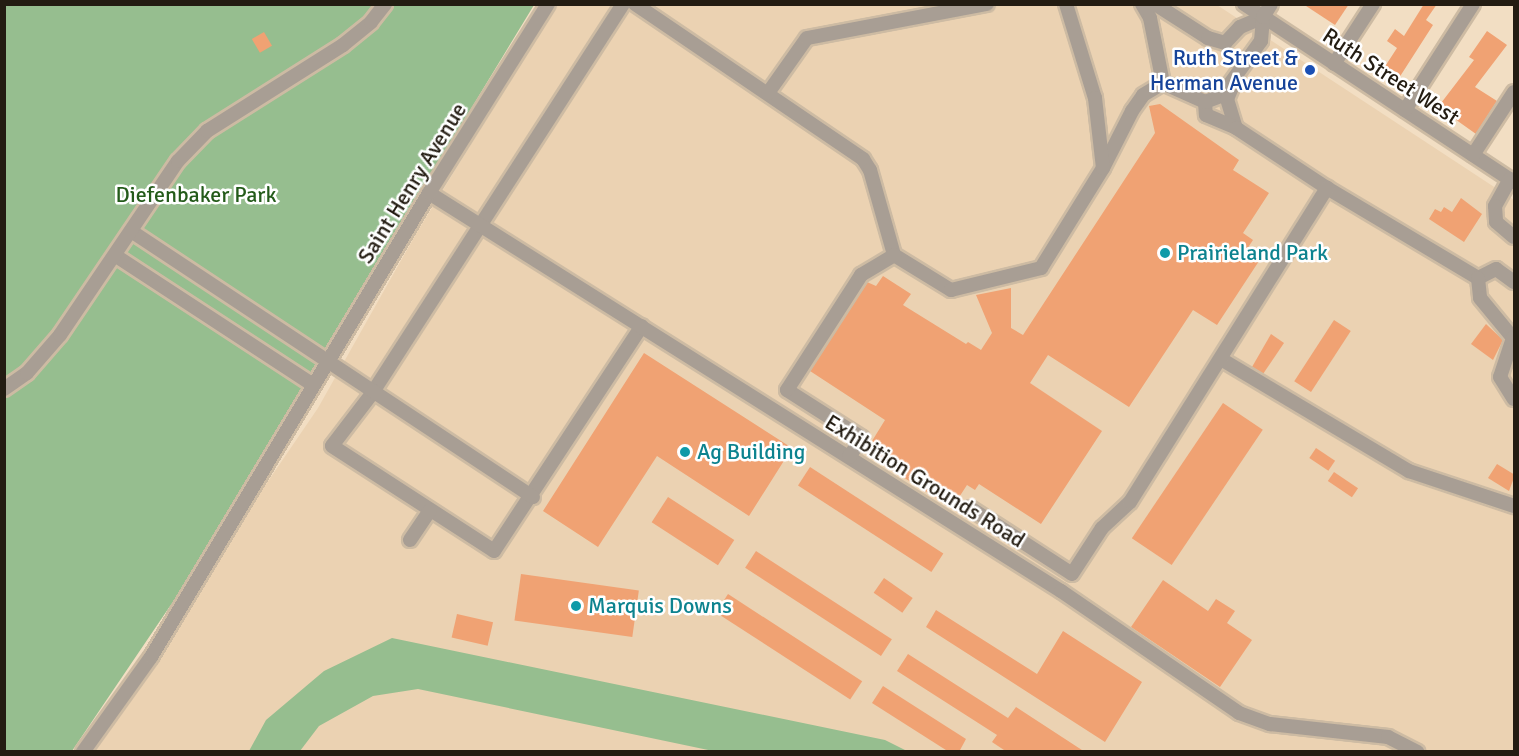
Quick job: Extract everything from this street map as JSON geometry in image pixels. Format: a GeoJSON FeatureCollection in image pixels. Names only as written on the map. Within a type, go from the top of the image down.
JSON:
{"type":"FeatureCollection","features":[{"type":"Feature","properties":{"kind":"street"},"geometry":{"type":"LineString","coordinates":[[4,388],[27,373],[60,335],[116,256],[178,161],[207,131],[343,45],[371,22],[385,4]]}},
{"type":"Feature","properties":{"kind":"street","name":"Saint Henry Avenue"},"geometry":{"type":"LineString","coordinates":[[83,752],[151,657],[244,508],[328,360],[548,4]]}},
{"type":"Feature","properties":{"kind":"street"},"geometry":{"type":"LineString","coordinates":[[623,4],[374,391],[332,446],[494,552],[533,497],[642,326]]}},
{"type":"Feature","properties":{"kind":"street"},"geometry":{"type":"LineString","coordinates":[[635,4],[863,159],[870,170],[894,255],[951,290],[1041,268],[1103,168],[1143,94],[1163,84]]}},
{"type":"Feature","properties":{"kind":"street"},"geometry":{"type":"LineString","coordinates":[[768,93],[807,38],[987,4]]}},
{"type":"Feature","properties":{"kind":"street"},"geometry":{"type":"LineString","coordinates":[[1066,4],[1095,98],[1103,168]]}},
{"type":"Feature","properties":{"kind":"street"},"geometry":{"type":"LineString","coordinates":[[1142,4],[1150,18],[1163,84]]}},
{"type":"Feature","properties":{"kind":"street"},"geometry":{"type":"LineString","coordinates":[[1155,4],[1208,38],[1225,44],[1240,27],[1263,17]]}},
{"type":"Feature","properties":{"kind":"street","name":"Ruth Street West"},"geometry":{"type":"LineString","coordinates":[[1244,4],[1512,181]]}},
{"type":"Feature","properties":{"kind":"street"},"geometry":{"type":"LineString","coordinates":[[1163,84],[1204,102],[1221,96],[1261,41],[1263,17],[1271,4]]}},
{"type":"Feature","properties":{"kind":"street"},"geometry":{"type":"LineString","coordinates":[[1334,64],[1373,4]]}},
{"type":"Feature","properties":{"kind":"street"},"geometry":{"type":"LineString","coordinates":[[1405,110],[1473,4]]}},
{"type":"Feature","properties":{"kind":"street"},"geometry":{"type":"LineString","coordinates":[[1236,128],[1227,99],[1238,75]]}},
{"type":"Feature","properties":{"kind":"street"},"geometry":{"type":"LineString","coordinates":[[1473,155],[1515,92]]}},
{"type":"Feature","properties":{"kind":"street"},"geometry":{"type":"LineString","coordinates":[[1204,102],[1206,115],[1236,128],[1327,189],[1478,278]]}},
{"type":"Feature","properties":{"kind":"street"},"geometry":{"type":"LineString","coordinates":[[1512,181],[1495,206],[1496,222],[1515,237]]}},
{"type":"Feature","properties":{"kind":"street"},"geometry":{"type":"LineString","coordinates":[[1060,591],[1102,528],[1130,502],[1327,189]]}},
{"type":"Feature","properties":{"kind":"street","name":"Exhibition Grounds Road"},"geometry":{"type":"LineString","coordinates":[[429,194],[1060,591],[1239,713],[1270,724],[1388,737],[1417,752]]}},
{"type":"Feature","properties":{"kind":"street"},"geometry":{"type":"LineString","coordinates":[[131,231],[533,497]]}},
{"type":"Feature","properties":{"kind":"street"},"geometry":{"type":"LineString","coordinates":[[773,411],[861,275],[894,255]]}},
{"type":"Feature","properties":{"kind":"street"},"geometry":{"type":"LineString","coordinates":[[116,256],[313,385]]}},
{"type":"Feature","properties":{"kind":"street"},"geometry":{"type":"LineString","coordinates":[[1478,278],[1496,269],[1515,282]]}},
{"type":"Feature","properties":{"kind":"street"},"geometry":{"type":"LineString","coordinates":[[1478,278],[1480,298],[1514,337],[1500,377],[1515,399]]}},
{"type":"Feature","properties":{"kind":"street"},"geometry":{"type":"LineString","coordinates":[[1221,359],[1409,471],[1515,506]]}},
{"type":"Feature","properties":{"kind":"street"},"geometry":{"type":"LineString","coordinates":[[787,390],[862,438],[849,457]]}},
{"type":"Feature","properties":{"kind":"street"},"geometry":{"type":"LineString","coordinates":[[970,508],[1072,574]]}},
{"type":"Feature","properties":{"kind":"street"},"geometry":{"type":"LineString","coordinates":[[410,540],[430,510]]}},
{"type":"Feature","properties":{"kind":"shaded area"},"geometry":{"type":"Polygon","coordinates":[[[557,5],[1217,5],[1514,200],[1514,751],[83,752],[318,408],[417,232],[557,5]]]}},
{"type":"Feature","properties":{"kind":"green space","name":"Diefenbaker Park"},"geometry":{"type":"Polygon","coordinates":[[[4,5],[534,5],[335,333],[235,510],[72,751],[5,751],[4,5]]]}},
{"type":"Feature","properties":{"kind":"green space","name":"Marquis Downs"},"geometry":{"type":"Polygon","coordinates":[[[392,638],[885,740],[907,751],[713,751],[418,689],[373,696],[319,726],[300,751],[249,751],[266,720],[324,671],[392,638]]]}},
{"type":"Feature","properties":{"kind":"building"},"geometry":{"type":"Polygon","coordinates":[[[1303,4],[1349,4],[1335,25],[1303,4]]]}},
{"type":"Feature","properties":{"kind":"building"},"geometry":{"type":"Polygon","coordinates":[[[1424,4],[1437,4],[1426,20],[1433,25],[1399,78],[1384,68],[1397,48],[1387,41],[1395,29],[1404,36],[1424,4]]]}},
{"type":"Feature","properties":{"kind":"building"},"geometry":{"type":"Polygon","coordinates":[[[1487,31],[1507,45],[1475,87],[1497,101],[1476,134],[1438,107],[1474,60],[1469,57],[1487,31]]]}},
{"type":"Feature","properties":{"kind":"building"},"geometry":{"type":"Polygon","coordinates":[[[264,32],[272,46],[260,53],[252,39],[264,32]]]}},
{"type":"Feature","properties":{"kind":"building"},"geometry":{"type":"Polygon","coordinates":[[[1160,104],[1239,160],[1233,170],[1269,193],[1243,233],[1253,240],[1247,249],[1261,258],[1217,325],[1193,310],[1129,407],[1048,355],[1030,383],[1102,431],[1041,524],[979,484],[975,490],[967,485],[952,508],[876,460],[884,449],[872,441],[885,420],[810,371],[867,282],[876,286],[883,276],[911,294],[903,305],[966,344],[968,342],[981,350],[992,333],[976,295],[1011,288],[1011,328],[1023,335],[1155,133],[1149,106],[1160,104]]]}},
{"type":"Feature","properties":{"kind":"building"},"geometry":{"type":"Polygon","coordinates":[[[1461,198],[1482,214],[1464,242],[1429,219],[1435,209],[1441,212],[1444,207],[1452,212],[1461,198]]]}},
{"type":"Feature","properties":{"kind":"building"},"geometry":{"type":"Polygon","coordinates":[[[1334,320],[1351,331],[1311,392],[1294,381],[1334,320]]]}},
{"type":"Feature","properties":{"kind":"building"},"geometry":{"type":"Polygon","coordinates":[[[1486,324],[1503,340],[1493,360],[1471,344],[1486,324]]]}},
{"type":"Feature","properties":{"kind":"building"},"geometry":{"type":"Polygon","coordinates":[[[1271,334],[1284,343],[1263,374],[1252,367],[1271,334]]]}},
{"type":"Feature","properties":{"kind":"building","name":"Ag Building"},"geometry":{"type":"Polygon","coordinates":[[[644,353],[792,448],[749,516],[657,456],[598,547],[543,511],[644,353]]]}},
{"type":"Feature","properties":{"kind":"building"},"geometry":{"type":"Polygon","coordinates":[[[1223,403],[1263,430],[1172,565],[1132,538],[1223,403]]]}},
{"type":"Feature","properties":{"kind":"building"},"geometry":{"type":"Polygon","coordinates":[[[1316,448],[1335,461],[1328,471],[1309,458],[1316,448]]]}},
{"type":"Feature","properties":{"kind":"building"},"geometry":{"type":"Polygon","coordinates":[[[1497,464],[1515,475],[1509,491],[1488,478],[1497,464]]]}},
{"type":"Feature","properties":{"kind":"building"},"geometry":{"type":"Polygon","coordinates":[[[810,467],[943,554],[931,572],[798,485],[810,467]]]}},
{"type":"Feature","properties":{"kind":"building"},"geometry":{"type":"Polygon","coordinates":[[[1334,472],[1358,488],[1352,497],[1328,481],[1334,472]]]}},
{"type":"Feature","properties":{"kind":"building"},"geometry":{"type":"Polygon","coordinates":[[[668,497],[734,540],[718,565],[652,522],[668,497]]]}},
{"type":"Feature","properties":{"kind":"building"},"geometry":{"type":"Polygon","coordinates":[[[756,551],[892,639],[881,656],[745,568],[756,551]]]}},
{"type":"Feature","properties":{"kind":"building","name":"Marquis Downs"},"geometry":{"type":"Polygon","coordinates":[[[521,574],[639,591],[632,637],[514,621],[521,574]]]}},
{"type":"Feature","properties":{"kind":"building"},"geometry":{"type":"Polygon","coordinates":[[[884,578],[913,598],[902,613],[874,593],[884,578]]]}},
{"type":"Feature","properties":{"kind":"building"},"geometry":{"type":"Polygon","coordinates":[[[1163,580],[1208,611],[1216,599],[1235,611],[1227,623],[1252,640],[1220,687],[1131,627],[1163,580]]]}},
{"type":"Feature","properties":{"kind":"building"},"geometry":{"type":"Polygon","coordinates":[[[728,594],[862,681],[850,700],[716,612],[728,594]]]}},
{"type":"Feature","properties":{"kind":"building"},"geometry":{"type":"Polygon","coordinates":[[[936,610],[1037,674],[1063,631],[1142,682],[1105,742],[926,627],[936,610]]]}},
{"type":"Feature","properties":{"kind":"building"},"geometry":{"type":"Polygon","coordinates":[[[457,614],[493,622],[488,646],[452,637],[457,614]]]}},
{"type":"Feature","properties":{"kind":"building"},"geometry":{"type":"Polygon","coordinates":[[[908,654],[1008,718],[1016,707],[1085,752],[1007,752],[992,742],[997,735],[897,671],[908,654]]]}},
{"type":"Feature","properties":{"kind":"building"},"geometry":{"type":"Polygon","coordinates":[[[883,686],[966,739],[959,752],[949,752],[872,703],[883,686]]]}},
{"type":"Feature","properties":{"kind":"place","name":"Ruth Street & Herman Avenue"},"geometry":{"type":"Point","coordinates":[1310,70]}},
{"type":"Feature","properties":{"kind":"place","name":"Prairieland Park"},"geometry":{"type":"Point","coordinates":[1165,253]}},
{"type":"Feature","properties":{"kind":"place","name":"Ag Building"},"geometry":{"type":"Point","coordinates":[685,452]}},
{"type":"Feature","properties":{"kind":"place","name":"Marquis Downs"},"geometry":{"type":"Point","coordinates":[576,606]}}]}
